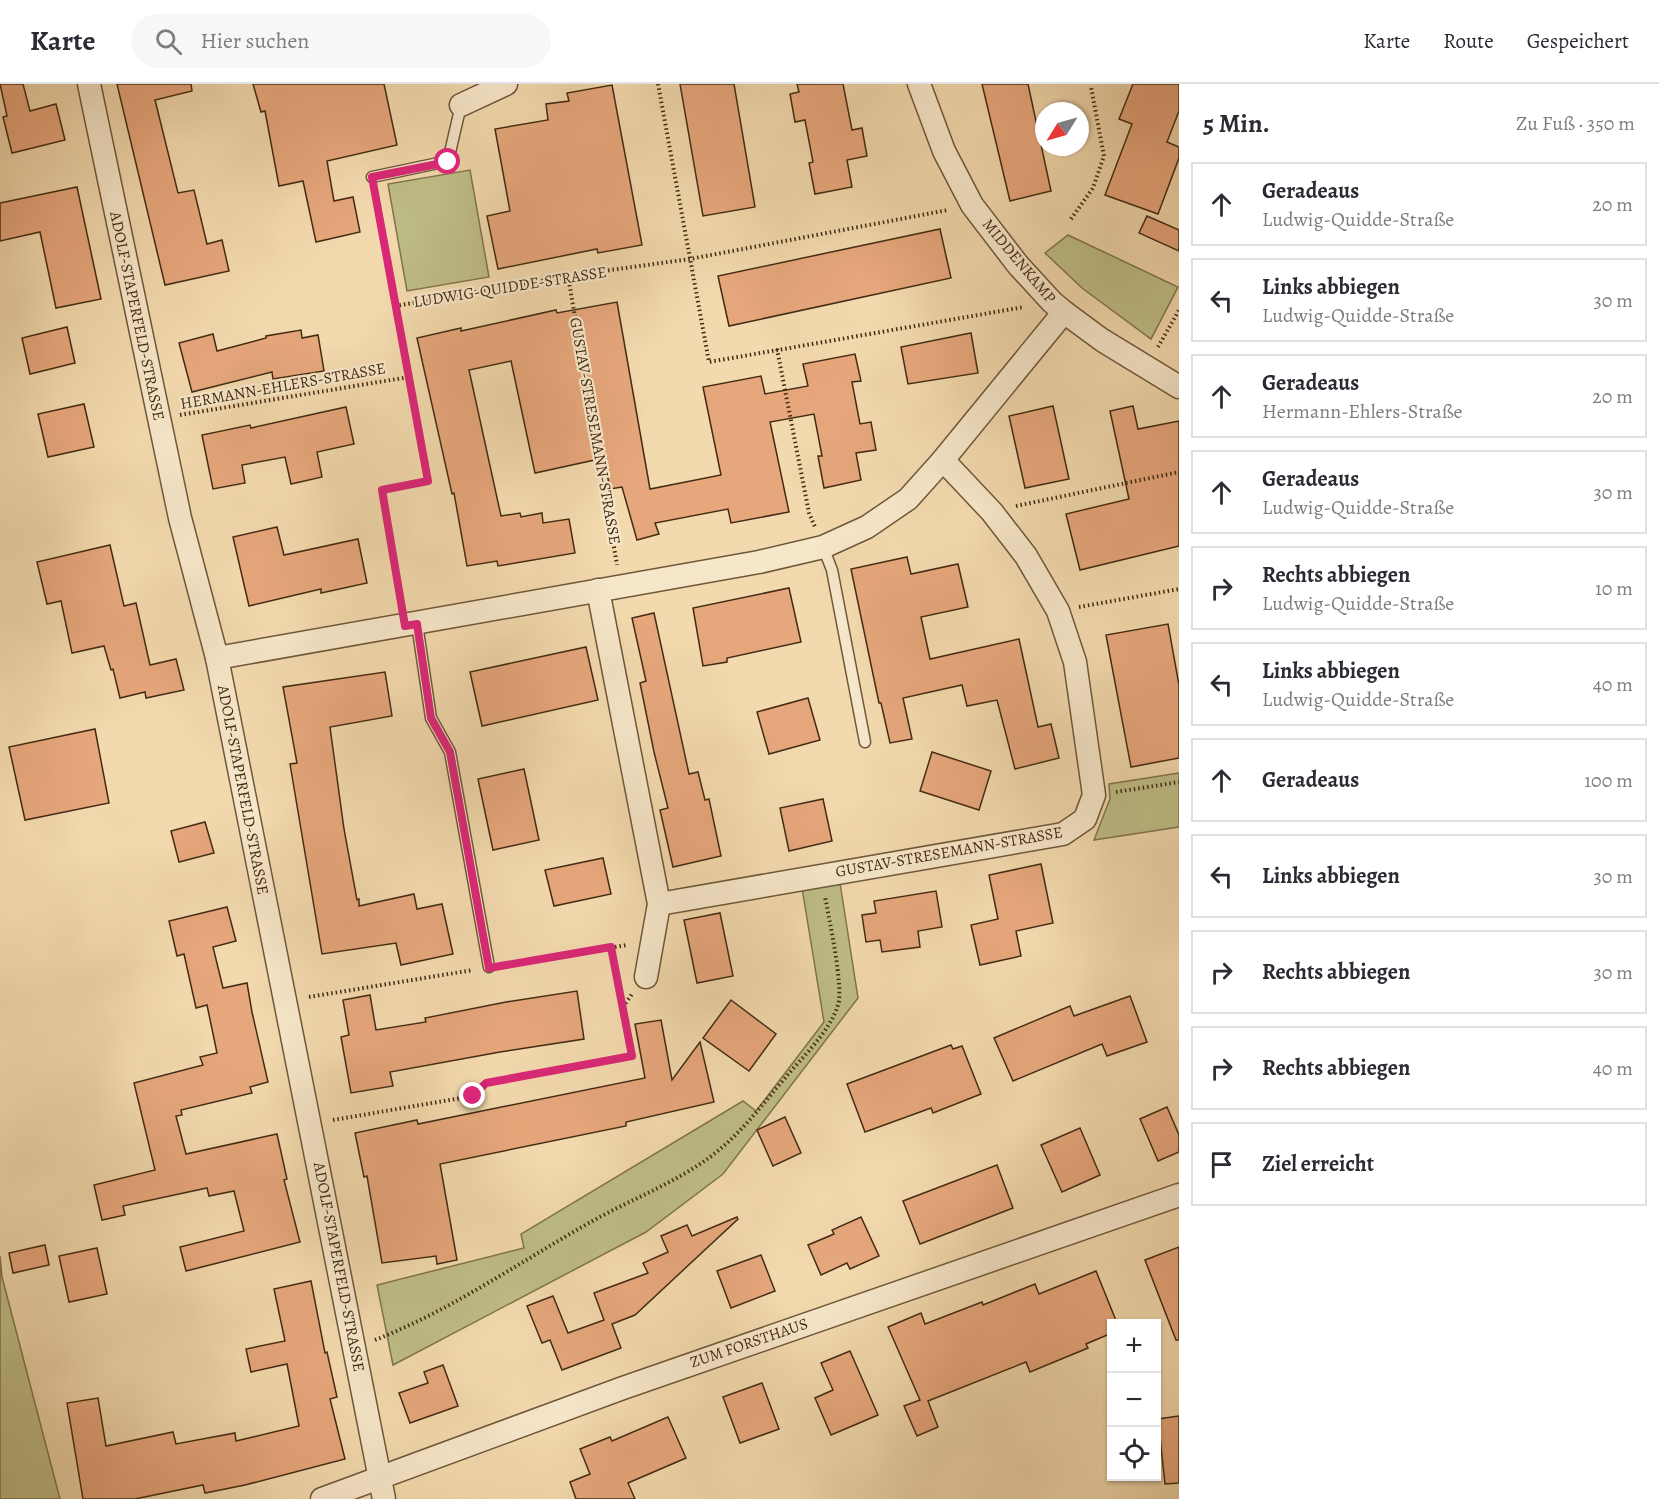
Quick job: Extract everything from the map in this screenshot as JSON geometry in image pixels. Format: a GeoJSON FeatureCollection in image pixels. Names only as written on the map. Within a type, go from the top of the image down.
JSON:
{"type":"FeatureCollection","features":[{"type":"Feature","properties":{"kind":"street","name":"ADOLF-STAPERFELD-STRASSE"},"geometry":{"type":"LineString","coordinates":[[89,84],[159,419],[195,578],[217,658],[383,1488]]}},
{"type":"Feature","properties":{"kind":"street"},"geometry":{"type":"LineString","coordinates":[[461,105],[506,84]]}},
{"type":"Feature","properties":{"kind":"street","name":"MIDDENKAMP"},"geometry":{"type":"LineString","coordinates":[[919,84],[944,151],[972,205],[1018,265],[1058,307],[1102,340],[1179,387]]}},
{"type":"Feature","properties":{"kind":"street"},"geometry":{"type":"LineString","coordinates":[[217,658],[759,562],[823,547],[867,527],[908,499],[943,460],[1058,307]]}},
{"type":"Feature","properties":{"kind":"street"},"geometry":{"type":"LineString","coordinates":[[943,460],[992,512],[1026,556],[1058,611],[1076,662],[1094,795]]}},
{"type":"Feature","properties":{"kind":"street"},"geometry":{"type":"LineString","coordinates":[[598,590],[659,904],[646,977]]}},
{"type":"Feature","properties":{"kind":"street","name":"GUSTAV-STRESEMANN-STRASSE"},"geometry":{"type":"LineString","coordinates":[[659,904],[1063,834],[1085,819],[1094,795]]}},
{"type":"Feature","properties":{"kind":"street","name":"ZUM FORSTHAUS"},"geometry":{"type":"LineString","coordinates":[[322,1499],[383,1488],[645,1380],[1179,1195]]}},
{"type":"Feature","properties":{"kind":"lane"},"geometry":{"type":"LineString","coordinates":[[372,177],[448,162],[461,105]]}},
{"type":"Feature","properties":{"kind":"lane"},"geometry":{"type":"LineString","coordinates":[[823,547],[832,570],[865,742]]}},
{"type":"Feature","properties":{"kind":"lane"},"geometry":{"type":"LineString","coordinates":[[411,625],[431,718],[450,752],[489,968]]}},
{"type":"Feature","properties":{"kind":"path"},"geometry":{"type":"LineString","coordinates":[[658,84],[709,362],[777,349],[1058,307]]}},
{"type":"Feature","properties":{"kind":"path"},"geometry":{"type":"LineString","coordinates":[[1071,219],[1093,188],[1104,156],[1091,87]]}},
{"type":"Feature","properties":{"kind":"path","name":"LUDWIG-QUIDDE-STRASSE"},"geometry":{"type":"LineString","coordinates":[[372,177],[395,306],[568,276],[690,259],[972,205]]}},
{"type":"Feature","properties":{"kind":"path","name":"GUSTAV-STRESEMANN-STRASSE"},"geometry":{"type":"LineString","coordinates":[[568,276],[621,586]]}},
{"type":"Feature","properties":{"kind":"path","name":"HERMANN-EHLERS-STRASSE"},"geometry":{"type":"LineString","coordinates":[[159,419],[409,377],[395,306]]}},
{"type":"Feature","properties":{"kind":"path"},"geometry":{"type":"LineString","coordinates":[[1146,368],[1179,310]]}},
{"type":"Feature","properties":{"kind":"path"},"geometry":{"type":"LineString","coordinates":[[777,349],[809,513],[823,547]]}},
{"type":"Feature","properties":{"kind":"path"},"geometry":{"type":"LineString","coordinates":[[409,377],[428,481],[382,490],[411,625]]}},
{"type":"Feature","properties":{"kind":"path"},"geometry":{"type":"LineString","coordinates":[[992,512],[1179,472]]}},
{"type":"Feature","properties":{"kind":"path"},"geometry":{"type":"LineString","coordinates":[[1058,611],[1179,589]]}},
{"type":"Feature","properties":{"kind":"path"},"geometry":{"type":"LineString","coordinates":[[1094,795],[1179,782]]}},
{"type":"Feature","properties":{"kind":"path"},"geometry":{"type":"LineString","coordinates":[[355,1348],[398,1330],[465,1296],[598,1218],[658,1188],[709,1158],[742,1130],[814,1044],[839,1003],[837,967],[822,876]]}},
{"type":"Feature","properties":{"kind":"path"},"geometry":{"type":"LineString","coordinates":[[285,1001],[611,947],[632,1056],[486,1083],[473,1096],[310,1124]]}},
{"type":"Feature","properties":{"kind":"shaded area"},"geometry":{"type":"Polygon","coordinates":[[[470,170],[489,277],[407,291],[388,184],[470,170]]]}},
{"type":"Feature","properties":{"kind":"shaded area"},"geometry":{"type":"Polygon","coordinates":[[[1068,235],[1178,287],[1151,339],[1082,288],[1045,253],[1068,235]]]}},
{"type":"Feature","properties":{"kind":"shaded area"},"geometry":{"type":"Polygon","coordinates":[[[1179,773],[1179,827],[1094,840],[1110,799],[1109,784],[1179,773]]]}},
{"type":"Feature","properties":{"kind":"shaded area"},"geometry":{"type":"Polygon","coordinates":[[[840,883],[858,998],[723,1174],[646,1232],[393,1365],[377,1285],[524,1248],[521,1234],[743,1101],[756,1111],[824,1022],[802,888],[840,883]]]}},
{"type":"Feature","properties":{"kind":"shaded area"},"geometry":{"type":"Polygon","coordinates":[[[0,1256],[2,1277],[60,1499],[0,1499],[0,1256]]]}},
{"type":"Feature","properties":{"kind":"building"},"geometry":{"type":"Polygon","coordinates":[[[0,84],[23,84],[30,111],[56,104],[65,140],[12,153],[3,117],[7,116],[0,84]]]}},
{"type":"Feature","properties":{"kind":"building"},"geometry":{"type":"Polygon","coordinates":[[[117,84],[191,84],[192,91],[155,100],[178,193],[194,190],[207,244],[222,240],[229,271],[165,285],[117,84]]]}},
{"type":"Feature","properties":{"kind":"building"},"geometry":{"type":"Polygon","coordinates":[[[253,84],[384,84],[397,145],[327,161],[334,201],[353,197],[360,232],[316,242],[303,181],[279,186],[265,111],[261,112],[253,84]]]}},
{"type":"Feature","properties":{"kind":"building"},"geometry":{"type":"Polygon","coordinates":[[[680,84],[734,84],[755,207],[703,216],[680,84]]]}},
{"type":"Feature","properties":{"kind":"building"},"geometry":{"type":"Polygon","coordinates":[[[797,84],[843,84],[852,130],[862,128],[867,156],[847,160],[852,187],[815,194],[809,163],[813,162],[805,120],[795,122],[790,94],[799,92],[797,84]]]}},
{"type":"Feature","properties":{"kind":"building"},"geometry":{"type":"Polygon","coordinates":[[[982,84],[1028,84],[1035,117],[1035,156],[1043,156],[1051,191],[1010,201],[982,84]]]}},
{"type":"Feature","properties":{"kind":"building"},"geometry":{"type":"Polygon","coordinates":[[[1133,84],[1179,84],[1179,111],[1167,142],[1179,147],[1179,158],[1158,214],[1105,195],[1132,124],[1119,119],[1133,84]]]}},
{"type":"Feature","properties":{"kind":"building"},"geometry":{"type":"Polygon","coordinates":[[[612,85],[642,245],[598,253],[597,249],[498,269],[487,216],[510,211],[495,129],[548,120],[546,104],[569,101],[567,93],[612,85]]]}},
{"type":"Feature","properties":{"kind":"building"},"geometry":{"type":"Polygon","coordinates":[[[77,187],[101,299],[56,308],[40,232],[0,241],[0,203],[77,187]]]}},
{"type":"Feature","properties":{"kind":"building"},"geometry":{"type":"Polygon","coordinates":[[[1147,216],[1179,230],[1179,251],[1139,233],[1147,216]]]}},
{"type":"Feature","properties":{"kind":"building"},"geometry":{"type":"Polygon","coordinates":[[[940,229],[951,278],[729,326],[718,276],[940,229]]]}},
{"type":"Feature","properties":{"kind":"building"},"geometry":{"type":"Polygon","coordinates":[[[617,302],[650,489],[721,475],[703,387],[761,376],[765,394],[808,386],[803,364],[855,354],[861,381],[852,382],[860,424],[871,422],[876,450],[856,453],[861,480],[824,488],[818,456],[822,456],[814,414],[770,422],[789,512],[731,523],[728,509],[655,523],[659,534],[637,540],[622,487],[610,489],[604,458],[535,473],[511,361],[469,370],[501,516],[520,513],[521,517],[542,513],[543,523],[569,519],[575,553],[498,566],[497,561],[467,566],[454,493],[452,494],[417,338],[461,328],[461,331],[556,310],[557,313],[617,302]]]}},
{"type":"Feature","properties":{"kind":"building"},"geometry":{"type":"Polygon","coordinates":[[[67,327],[75,363],[30,374],[22,338],[67,327]]]}},
{"type":"Feature","properties":{"kind":"building"},"geometry":{"type":"Polygon","coordinates":[[[301,330],[302,338],[318,335],[324,371],[273,379],[272,372],[192,392],[179,343],[213,334],[217,351],[266,338],[266,336],[301,330]]]}},
{"type":"Feature","properties":{"kind":"building"},"geometry":{"type":"Polygon","coordinates":[[[971,333],[978,373],[908,384],[901,347],[971,333]]]}},
{"type":"Feature","properties":{"kind":"building"},"geometry":{"type":"Polygon","coordinates":[[[84,404],[94,447],[48,457],[38,414],[84,404]]]}},
{"type":"Feature","properties":{"kind":"building"},"geometry":{"type":"Polygon","coordinates":[[[1053,406],[1069,479],[1025,488],[1009,416],[1053,406]]]}},
{"type":"Feature","properties":{"kind":"building"},"geometry":{"type":"Polygon","coordinates":[[[1133,406],[1138,429],[1179,421],[1179,546],[1080,570],[1066,514],[1129,499],[1110,411],[1133,406]]]}},
{"type":"Feature","properties":{"kind":"building"},"geometry":{"type":"Polygon","coordinates":[[[346,407],[354,444],[317,452],[322,477],[291,484],[285,457],[242,465],[245,483],[213,489],[202,435],[250,425],[251,428],[346,407]]]}},
{"type":"Feature","properties":{"kind":"building"},"geometry":{"type":"Polygon","coordinates":[[[277,527],[284,555],[358,539],[367,583],[321,593],[321,589],[249,606],[233,537],[277,527]]]}},
{"type":"Feature","properties":{"kind":"building"},"geometry":{"type":"Polygon","coordinates":[[[110,545],[124,606],[136,603],[150,665],[176,659],[184,690],[146,698],[145,692],[120,698],[113,669],[111,670],[104,646],[72,653],[61,601],[47,604],[37,562],[110,545]]]}},
{"type":"Feature","properties":{"kind":"building"},"geometry":{"type":"Polygon","coordinates":[[[907,557],[911,574],[958,564],[968,607],[921,617],[930,659],[1019,639],[1038,727],[1051,724],[1059,758],[1015,769],[997,700],[967,706],[962,685],[903,698],[912,739],[890,743],[881,703],[879,703],[851,569],[907,557]]]}},
{"type":"Feature","properties":{"kind":"building"},"geometry":{"type":"Polygon","coordinates":[[[789,588],[801,642],[727,658],[727,662],[703,666],[693,608],[789,588]]]}},
{"type":"Feature","properties":{"kind":"building"},"geometry":{"type":"Polygon","coordinates":[[[654,613],[689,774],[698,772],[705,800],[709,799],[721,856],[673,867],[660,810],[668,808],[640,683],[646,681],[632,618],[654,613]]]}},
{"type":"Feature","properties":{"kind":"building"},"geometry":{"type":"Polygon","coordinates":[[[1168,624],[1179,685],[1179,758],[1131,767],[1106,635],[1168,624]]]}},
{"type":"Feature","properties":{"kind":"building"},"geometry":{"type":"Polygon","coordinates":[[[586,647],[598,700],[482,726],[470,672],[586,647]]]}},
{"type":"Feature","properties":{"kind":"building"},"geometry":{"type":"Polygon","coordinates":[[[385,672],[392,716],[330,727],[344,829],[359,906],[414,894],[417,909],[442,904],[453,954],[401,965],[396,943],[322,954],[290,764],[297,763],[283,687],[385,672]]]}},
{"type":"Feature","properties":{"kind":"building"},"geometry":{"type":"Polygon","coordinates":[[[808,698],[820,740],[769,754],[757,712],[808,698]]]}},
{"type":"Feature","properties":{"kind":"building"},"geometry":{"type":"Polygon","coordinates":[[[95,729],[109,803],[25,820],[9,747],[95,729]]]}},
{"type":"Feature","properties":{"kind":"building"},"geometry":{"type":"Polygon","coordinates":[[[932,752],[991,771],[979,810],[920,791],[932,752]]]}},
{"type":"Feature","properties":{"kind":"building"},"geometry":{"type":"Polygon","coordinates":[[[524,769],[539,840],[493,850],[478,779],[524,769]]]}},
{"type":"Feature","properties":{"kind":"building"},"geometry":{"type":"Polygon","coordinates":[[[823,799],[832,841],[789,851],[780,808],[823,799]]]}},
{"type":"Feature","properties":{"kind":"building"},"geometry":{"type":"Polygon","coordinates":[[[205,822],[214,853],[179,862],[171,831],[205,822]]]}},
{"type":"Feature","properties":{"kind":"building"},"geometry":{"type":"Polygon","coordinates":[[[603,858],[611,894],[554,906],[545,870],[603,858]]]}},
{"type":"Feature","properties":{"kind":"building"},"geometry":{"type":"Polygon","coordinates":[[[1041,864],[1053,923],[1016,931],[1021,956],[980,965],[971,925],[998,919],[989,875],[1041,864]]]}},
{"type":"Feature","properties":{"kind":"building"},"geometry":{"type":"Polygon","coordinates":[[[936,891],[942,927],[918,931],[920,947],[882,952],[880,940],[866,942],[862,915],[876,913],[874,901],[936,891]]]}},
{"type":"Feature","properties":{"kind":"building"},"geometry":{"type":"Polygon","coordinates":[[[227,907],[236,941],[213,947],[223,988],[247,983],[268,1082],[250,1087],[252,1093],[181,1110],[182,1115],[176,1116],[186,1154],[277,1134],[287,1179],[284,1180],[300,1242],[186,1271],[180,1247],[244,1231],[234,1191],[209,1196],[207,1188],[123,1206],[125,1215],[102,1220],[94,1185],[155,1170],[134,1083],[203,1065],[200,1057],[217,1053],[207,1005],[196,1008],[184,954],[177,956],[169,921],[227,907]]]}},
{"type":"Feature","properties":{"kind":"building"},"geometry":{"type":"Polygon","coordinates":[[[720,913],[733,976],[697,983],[684,920],[720,913]]]}},
{"type":"Feature","properties":{"kind":"building"},"geometry":{"type":"Polygon","coordinates":[[[577,991],[584,1039],[390,1072],[393,1086],[351,1093],[341,1037],[349,1035],[343,1000],[370,995],[376,1030],[426,1022],[425,1018],[506,1002],[577,991]]]}},
{"type":"Feature","properties":{"kind":"building"},"geometry":{"type":"Polygon","coordinates":[[[1130,996],[1147,1042],[1107,1056],[1102,1044],[1013,1081],[994,1038],[1070,1006],[1074,1016],[1130,996]]]}},
{"type":"Feature","properties":{"kind":"building"},"geometry":{"type":"Polygon","coordinates":[[[731,1000],[776,1034],[749,1071],[703,1038],[731,1000]]]}},
{"type":"Feature","properties":{"kind":"building"},"geometry":{"type":"Polygon","coordinates":[[[661,1020],[672,1080],[700,1042],[714,1102],[626,1122],[626,1126],[440,1164],[457,1260],[437,1264],[436,1256],[382,1263],[367,1176],[364,1177],[355,1133],[417,1120],[418,1124],[645,1078],[635,1024],[661,1020]]]}},
{"type":"Feature","properties":{"kind":"building"},"geometry":{"type":"Polygon","coordinates":[[[951,1045],[953,1049],[962,1046],[981,1094],[933,1113],[931,1108],[865,1132],[847,1084],[951,1045]]]}},
{"type":"Feature","properties":{"kind":"building"},"geometry":{"type":"Polygon","coordinates":[[[1167,1107],[1179,1135],[1179,1152],[1158,1161],[1140,1119],[1167,1107]]]}},
{"type":"Feature","properties":{"kind":"building"},"geometry":{"type":"Polygon","coordinates":[[[785,1117],[801,1153],[773,1166],[757,1130],[785,1117]]]}},
{"type":"Feature","properties":{"kind":"building"},"geometry":{"type":"Polygon","coordinates":[[[1080,1128],[1100,1175],[1062,1192],[1041,1145],[1080,1128]]]}},
{"type":"Feature","properties":{"kind":"building"},"geometry":{"type":"Polygon","coordinates":[[[997,1165],[1013,1208],[920,1244],[903,1201],[997,1165]]]}},
{"type":"Feature","properties":{"kind":"building"},"geometry":{"type":"Polygon","coordinates":[[[737,1217],[738,1219],[635,1315],[612,1324],[621,1348],[562,1370],[550,1340],[542,1343],[527,1306],[553,1296],[568,1333],[604,1320],[594,1293],[648,1273],[643,1263],[668,1252],[661,1236],[687,1225],[692,1236],[737,1217]]]}},
{"type":"Feature","properties":{"kind":"building"},"geometry":{"type":"Polygon","coordinates":[[[861,1217],[879,1256],[850,1269],[847,1263],[821,1275],[808,1245],[834,1234],[832,1230],[861,1217]]]}},
{"type":"Feature","properties":{"kind":"building"},"geometry":{"type":"Polygon","coordinates":[[[45,1245],[49,1265],[13,1273],[9,1253],[45,1245]]]}},
{"type":"Feature","properties":{"kind":"building"},"geometry":{"type":"Polygon","coordinates":[[[1179,1247],[1179,1340],[1176,1340],[1145,1260],[1179,1247]]]}},
{"type":"Feature","properties":{"kind":"building"},"geometry":{"type":"Polygon","coordinates":[[[97,1248],[107,1294],[69,1302],[59,1256],[97,1248]]]}},
{"type":"Feature","properties":{"kind":"building"},"geometry":{"type":"Polygon","coordinates":[[[761,1255],[775,1291],[731,1308],[717,1271],[761,1255]]]}},
{"type":"Feature","properties":{"kind":"building"},"geometry":{"type":"Polygon","coordinates":[[[1096,1271],[1115,1319],[1107,1319],[1107,1335],[1086,1344],[1088,1348],[1030,1372],[1026,1362],[928,1401],[938,1427],[917,1436],[904,1406],[920,1400],[888,1327],[921,1313],[925,1324],[982,1302],[983,1305],[1035,1284],[1039,1294],[1096,1271]]]}},
{"type":"Feature","properties":{"kind":"building"},"geometry":{"type":"Polygon","coordinates":[[[311,1281],[325,1353],[327,1352],[337,1397],[330,1399],[345,1459],[205,1493],[203,1485],[135,1499],[83,1499],[67,1403],[98,1398],[106,1446],[173,1432],[176,1444],[235,1433],[236,1441],[299,1426],[287,1364],[251,1372],[246,1349],[285,1341],[274,1289],[311,1281]]]}},
{"type":"Feature","properties":{"kind":"building"},"geometry":{"type":"Polygon","coordinates":[[[850,1351],[878,1415],[831,1435],[815,1398],[833,1390],[821,1363],[850,1351]]]}},
{"type":"Feature","properties":{"kind":"building"},"geometry":{"type":"Polygon","coordinates":[[[443,1365],[458,1406],[410,1423],[399,1393],[428,1383],[424,1372],[443,1365]]]}},
{"type":"Feature","properties":{"kind":"building"},"geometry":{"type":"Polygon","coordinates":[[[762,1383],[779,1429],[740,1443],[723,1397],[762,1383]]]}},
{"type":"Feature","properties":{"kind":"building"},"geometry":{"type":"Polygon","coordinates":[[[1179,1416],[1179,1483],[1165,1484],[1161,1419],[1179,1416]]]}},
{"type":"Feature","properties":{"kind":"building"},"geometry":{"type":"Polygon","coordinates":[[[668,1417],[686,1458],[628,1483],[635,1499],[576,1499],[570,1482],[590,1474],[580,1449],[610,1437],[612,1441],[668,1417]]]}},
{"type":"Feature","properties":{"kind":"route"},"geometry":{"type":"LineString","coordinates":[[448,162],[372,177],[428,481],[382,490],[405,626],[417,624],[431,718],[450,752],[489,968],[611,947],[632,1056],[486,1083],[473,1096]]}}]}
